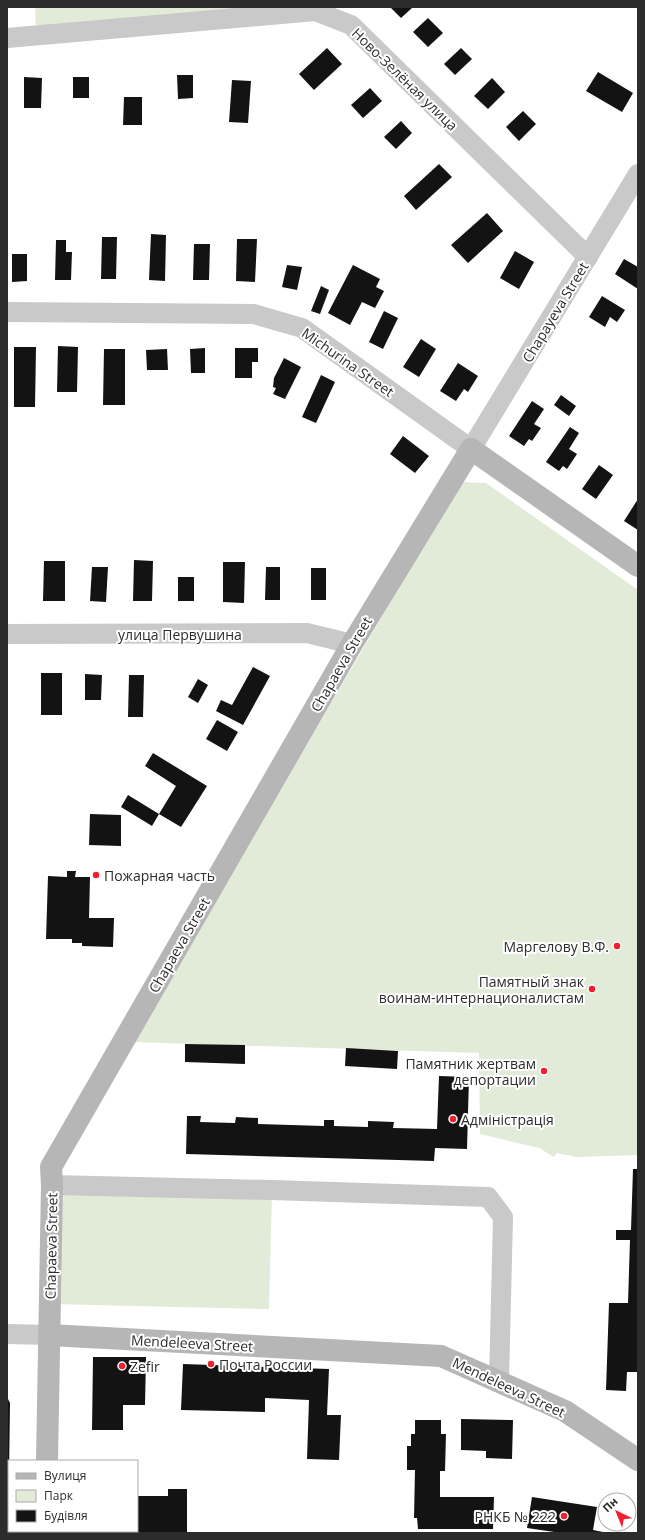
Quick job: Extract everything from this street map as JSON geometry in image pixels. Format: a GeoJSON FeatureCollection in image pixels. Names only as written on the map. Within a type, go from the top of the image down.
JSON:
{"type":"FeatureCollection","features":[{"type":"Feature","properties":{"kind":"main road","name":"Michurina Street"},"geometry":{"type":"LineString","coordinates":[[471,450],[638,566]]}},
{"type":"Feature","properties":{"kind":"main road","name":"Chapaeva Street"},"geometry":{"type":"LineString","coordinates":[[47,1460],[52,1185],[51,1167],[352,644],[471,450]]}},
{"type":"Feature","properties":{"kind":"main road","name":"Mendeleeva Street"},"geometry":{"type":"LineString","coordinates":[[49,1335],[441,1356],[565,1411],[638,1460]]}},
{"type":"Feature","properties":{"kind":"street","name":"Ново-Зелёная улица"},"geometry":{"type":"LineString","coordinates":[[7,38],[315,11],[350,25],[588,257]]}},
{"type":"Feature","properties":{"kind":"street","name":"Chapayeva Street"},"geometry":{"type":"LineString","coordinates":[[471,450],[638,174]]}},
{"type":"Feature","properties":{"kind":"street","name":"Michurina Street"},"geometry":{"type":"LineString","coordinates":[[7,312],[254,314],[302,328],[471,450]]}},
{"type":"Feature","properties":{"kind":"street","name":"улица Первушина"},"geometry":{"type":"LineString","coordinates":[[7,634],[307,633],[352,644]]}},
{"type":"Feature","properties":{"kind":"street"},"geometry":{"type":"LineString","coordinates":[[52,1185],[488,1197],[503,1217],[499,1381]]}},
{"type":"Feature","properties":{"kind":"street","name":"Mendeleeva Street"},"geometry":{"type":"LineString","coordinates":[[7,1334],[49,1335]]}},
{"type":"Feature","properties":{"kind":"green space"},"geometry":{"type":"Polygon","coordinates":[[[35,7],[281,7],[36,28],[35,7]]]}},
{"type":"Feature","properties":{"kind":"green space"},"geometry":{"type":"Polygon","coordinates":[[[461,482],[486,483],[638,590],[638,1155],[576,1157],[557,1153],[554,1157],[539,1148],[480,1134],[479,1053],[132,1042],[461,482]]]}},
{"type":"Feature","properties":{"kind":"green space"},"geometry":{"type":"Polygon","coordinates":[[[52,1185],[272,1190],[269,1309],[49,1304],[52,1185]]]}},
{"type":"Feature","properties":{"kind":"building"},"geometry":{"type":"Polygon","coordinates":[[[390,7],[413,7],[401,18],[390,7]]]}},
{"type":"Feature","properties":{"kind":"building"},"geometry":{"type":"Polygon","coordinates":[[[428,18],[443,33],[428,47],[413,32],[428,18]]]}},
{"type":"Feature","properties":{"kind":"building"},"geometry":{"type":"Polygon","coordinates":[[[327,48],[342,64],[314,90],[299,74],[327,48]]]}},
{"type":"Feature","properties":{"kind":"building"},"geometry":{"type":"Polygon","coordinates":[[[461,48],[472,59],[455,75],[444,64],[461,48]]]}},
{"type":"Feature","properties":{"kind":"building"},"geometry":{"type":"Polygon","coordinates":[[[598,72],[633,93],[622,112],[586,91],[598,72]]]}},
{"type":"Feature","properties":{"kind":"building"},"geometry":{"type":"Polygon","coordinates":[[[177,75],[193,75],[193,98],[178,99],[177,75]]]}},
{"type":"Feature","properties":{"kind":"building"},"geometry":{"type":"Polygon","coordinates":[[[24,77],[42,78],[41,108],[24,108],[24,77]]]}},
{"type":"Feature","properties":{"kind":"building"},"geometry":{"type":"Polygon","coordinates":[[[73,77],[89,77],[89,98],[73,98],[73,77]]]}},
{"type":"Feature","properties":{"kind":"building"},"geometry":{"type":"Polygon","coordinates":[[[492,78],[505,92],[488,109],[474,96],[492,78]]]}},
{"type":"Feature","properties":{"kind":"building"},"geometry":{"type":"Polygon","coordinates":[[[232,80],[251,81],[248,123],[229,122],[232,80]]]}},
{"type":"Feature","properties":{"kind":"building"},"geometry":{"type":"Polygon","coordinates":[[[370,88],[382,101],[363,118],[351,105],[370,88]]]}},
{"type":"Feature","properties":{"kind":"building"},"geometry":{"type":"Polygon","coordinates":[[[124,97],[142,97],[142,125],[123,125],[124,97]]]}},
{"type":"Feature","properties":{"kind":"building"},"geometry":{"type":"Polygon","coordinates":[[[523,111],[536,124],[519,141],[506,127],[523,111]]]}},
{"type":"Feature","properties":{"kind":"building"},"geometry":{"type":"Polygon","coordinates":[[[401,121],[412,133],[396,149],[384,137],[401,121]]]}},
{"type":"Feature","properties":{"kind":"building"},"geometry":{"type":"Polygon","coordinates":[[[439,164],[452,177],[416,210],[404,196],[439,164]]]}},
{"type":"Feature","properties":{"kind":"building"},"geometry":{"type":"Polygon","coordinates":[[[487,213],[503,231],[468,263],[451,245],[487,213]]]}},
{"type":"Feature","properties":{"kind":"building"},"geometry":{"type":"Polygon","coordinates":[[[151,234],[166,235],[165,281],[149,280],[151,234]]]}},
{"type":"Feature","properties":{"kind":"building"},"geometry":{"type":"Polygon","coordinates":[[[102,237],[117,237],[116,279],[101,279],[102,237]]]}},
{"type":"Feature","properties":{"kind":"building"},"geometry":{"type":"Polygon","coordinates":[[[237,239],[257,239],[255,282],[236,281],[237,239]]]}},
{"type":"Feature","properties":{"kind":"building"},"geometry":{"type":"Polygon","coordinates":[[[56,240],[66,240],[66,252],[72,252],[71,280],[55,280],[56,240]]]}},
{"type":"Feature","properties":{"kind":"building"},"geometry":{"type":"Polygon","coordinates":[[[194,244],[210,244],[209,280],[193,280],[194,244]]]}},
{"type":"Feature","properties":{"kind":"building"},"geometry":{"type":"Polygon","coordinates":[[[515,251],[534,262],[519,289],[500,278],[515,251]]]}},
{"type":"Feature","properties":{"kind":"building"},"geometry":{"type":"Polygon","coordinates":[[[12,254],[27,254],[27,281],[12,282],[12,254]]]}},
{"type":"Feature","properties":{"kind":"building"},"geometry":{"type":"Polygon","coordinates":[[[624,259],[638,267],[638,289],[615,274],[624,259]]]}},
{"type":"Feature","properties":{"kind":"building"},"geometry":{"type":"Polygon","coordinates":[[[287,265],[302,267],[297,290],[282,287],[287,265]]]}},
{"type":"Feature","properties":{"kind":"building"},"geometry":{"type":"Polygon","coordinates":[[[353,265],[380,279],[376,287],[384,291],[375,308],[362,302],[350,325],[328,313],[353,265]]]}},
{"type":"Feature","properties":{"kind":"building"},"geometry":{"type":"Polygon","coordinates":[[[321,286],[329,290],[320,314],[311,311],[321,286]]]}},
{"type":"Feature","properties":{"kind":"building"},"geometry":{"type":"Polygon","coordinates":[[[602,296],[625,310],[617,322],[610,317],[605,327],[589,317],[602,296]]]}},
{"type":"Feature","properties":{"kind":"building"},"geometry":{"type":"Polygon","coordinates":[[[384,311],[398,318],[383,349],[369,342],[384,311]]]}},
{"type":"Feature","properties":{"kind":"building"},"geometry":{"type":"Polygon","coordinates":[[[421,339],[436,349],[419,377],[403,367],[421,339]]]}},
{"type":"Feature","properties":{"kind":"building"},"geometry":{"type":"Polygon","coordinates":[[[58,346],[78,347],[77,392],[57,392],[58,346]]]}},
{"type":"Feature","properties":{"kind":"building"},"geometry":{"type":"Polygon","coordinates":[[[14,347],[36,347],[35,407],[14,407],[14,347]]]}},
{"type":"Feature","properties":{"kind":"building"},"geometry":{"type":"Polygon","coordinates":[[[205,348],[205,373],[191,373],[190,349],[205,348]]]}},
{"type":"Feature","properties":{"kind":"building"},"geometry":{"type":"Polygon","coordinates":[[[235,348],[258,348],[258,362],[252,362],[252,378],[235,378],[235,348]]]}},
{"type":"Feature","properties":{"kind":"building"},"geometry":{"type":"Polygon","coordinates":[[[104,349],[125,349],[125,405],[103,405],[104,349]]]}},
{"type":"Feature","properties":{"kind":"building"},"geometry":{"type":"Polygon","coordinates":[[[167,349],[168,370],[147,370],[146,350],[167,349]]]}},
{"type":"Feature","properties":{"kind":"building"},"geometry":{"type":"Polygon","coordinates":[[[284,358],[301,367],[285,399],[273,394],[276,388],[273,387],[274,378],[284,358]]]}},
{"type":"Feature","properties":{"kind":"building"},"geometry":{"type":"Polygon","coordinates":[[[458,363],[478,376],[468,392],[464,389],[456,401],[440,391],[458,363]]]}},
{"type":"Feature","properties":{"kind":"building"},"geometry":{"type":"Polygon","coordinates":[[[321,375],[335,382],[316,423],[302,417],[321,375]]]}},
{"type":"Feature","properties":{"kind":"building"},"geometry":{"type":"Polygon","coordinates":[[[561,395],[576,406],[569,416],[554,405],[561,395]]]}},
{"type":"Feature","properties":{"kind":"building"},"geometry":{"type":"Polygon","coordinates":[[[532,401],[544,409],[534,424],[541,428],[532,441],[529,439],[524,446],[509,436],[532,401]]]}},
{"type":"Feature","properties":{"kind":"building"},"geometry":{"type":"Polygon","coordinates":[[[570,427],[579,433],[569,449],[577,454],[567,469],[563,466],[559,471],[546,462],[570,427]]]}},
{"type":"Feature","properties":{"kind":"building"},"geometry":{"type":"Polygon","coordinates":[[[403,436],[429,456],[415,473],[390,454],[403,436]]]}},
{"type":"Feature","properties":{"kind":"building"},"geometry":{"type":"Polygon","coordinates":[[[599,465],[613,475],[596,499],[582,489],[599,465]]]}},
{"type":"Feature","properties":{"kind":"building"},"geometry":{"type":"Polygon","coordinates":[[[638,499],[638,530],[624,521],[638,499]]]}},
{"type":"Feature","properties":{"kind":"building"},"geometry":{"type":"Polygon","coordinates":[[[134,560],[153,561],[152,601],[133,601],[134,560]]]}},
{"type":"Feature","properties":{"kind":"building"},"geometry":{"type":"Polygon","coordinates":[[[44,561],[65,561],[65,601],[43,601],[44,561]]]}},
{"type":"Feature","properties":{"kind":"building"},"geometry":{"type":"Polygon","coordinates":[[[223,562],[245,562],[244,603],[223,602],[223,562]]]}},
{"type":"Feature","properties":{"kind":"building"},"geometry":{"type":"Polygon","coordinates":[[[92,567],[108,567],[106,602],[90,601],[92,567]]]}},
{"type":"Feature","properties":{"kind":"building"},"geometry":{"type":"Polygon","coordinates":[[[266,567],[280,567],[280,600],[265,600],[266,567]]]}},
{"type":"Feature","properties":{"kind":"building"},"geometry":{"type":"Polygon","coordinates":[[[311,568],[326,568],[326,600],[311,600],[311,568]]]}},
{"type":"Feature","properties":{"kind":"building"},"geometry":{"type":"Polygon","coordinates":[[[178,577],[194,577],[194,601],[178,601],[178,577]]]}},
{"type":"Feature","properties":{"kind":"building"},"geometry":{"type":"Polygon","coordinates":[[[253,667],[270,676],[243,725],[216,711],[221,700],[232,705],[253,667]]]}},
{"type":"Feature","properties":{"kind":"building"},"geometry":{"type":"Polygon","coordinates":[[[41,673],[62,673],[62,715],[41,715],[41,673]]]}},
{"type":"Feature","properties":{"kind":"building"},"geometry":{"type":"Polygon","coordinates":[[[85,674],[102,675],[101,700],[85,700],[85,674]]]}},
{"type":"Feature","properties":{"kind":"building"},"geometry":{"type":"Polygon","coordinates":[[[129,675],[144,675],[143,717],[128,717],[129,675]]]}},
{"type":"Feature","properties":{"kind":"building"},"geometry":{"type":"Polygon","coordinates":[[[198,679],[208,685],[198,703],[188,697],[198,679]]]}},
{"type":"Feature","properties":{"kind":"building"},"geometry":{"type":"Polygon","coordinates":[[[217,720],[238,732],[227,751],[206,739],[217,720]]]}},
{"type":"Feature","properties":{"kind":"building"},"geometry":{"type":"Polygon","coordinates":[[[153,753],[207,786],[181,827],[159,814],[176,786],[145,766],[153,753]]]}},
{"type":"Feature","properties":{"kind":"building"},"geometry":{"type":"Polygon","coordinates":[[[128,795],[159,814],[152,826],[121,807],[128,795]]]}},
{"type":"Feature","properties":{"kind":"building"},"geometry":{"type":"Polygon","coordinates":[[[90,814],[121,815],[121,846],[89,845],[90,814]]]}},
{"type":"Feature","properties":{"kind":"building"},"geometry":{"type":"Polygon","coordinates":[[[67,871],[76,871],[75,877],[90,877],[89,918],[114,918],[113,947],[82,946],[82,943],[72,943],[72,939],[46,939],[48,876],[67,877],[67,871]]]}},
{"type":"Feature","properties":{"kind":"building"},"geometry":{"type":"Polygon","coordinates":[[[185,1044],[245,1045],[245,1064],[185,1062],[185,1044]]]}},
{"type":"Feature","properties":{"kind":"building"},"geometry":{"type":"Polygon","coordinates":[[[346,1048],[398,1051],[397,1069],[345,1066],[346,1048]]]}},
{"type":"Feature","properties":{"kind":"building","name":"Адміністрація"},"geometry":{"type":"Polygon","coordinates":[[[439,1076],[469,1077],[467,1149],[435,1148],[434,1161],[186,1154],[187,1116],[201,1116],[200,1122],[235,1123],[236,1117],[258,1118],[258,1124],[324,1126],[324,1120],[334,1120],[334,1126],[368,1127],[368,1121],[394,1122],[393,1128],[437,1129],[439,1076]]]}},
{"type":"Feature","properties":{"kind":"building"},"geometry":{"type":"Polygon","coordinates":[[[633,1169],[638,1169],[638,1372],[627,1372],[626,1391],[606,1390],[609,1303],[628,1303],[630,1240],[616,1240],[616,1230],[631,1230],[633,1169]]]}},
{"type":"Feature","properties":{"kind":"building"},"geometry":{"type":"Polygon","coordinates":[[[93,1357],[146,1357],[145,1405],[123,1405],[123,1430],[92,1430],[93,1357]]]}},
{"type":"Feature","properties":{"kind":"building"},"geometry":{"type":"Polygon","coordinates":[[[183,1364],[329,1369],[327,1415],[341,1415],[339,1460],[307,1459],[309,1400],[265,1398],[265,1412],[181,1410],[183,1364]]]}},
{"type":"Feature","properties":{"kind":"building"},"geometry":{"type":"Polygon","coordinates":[[[7,1397],[10,1403],[9,1460],[7,1475],[7,1397]]]}},
{"type":"Feature","properties":{"kind":"building"},"geometry":{"type":"Polygon","coordinates":[[[461,1419],[513,1420],[512,1459],[486,1458],[486,1451],[461,1450],[461,1419]]]}},
{"type":"Feature","properties":{"kind":"building"},"geometry":{"type":"Polygon","coordinates":[[[415,1420],[441,1420],[441,1434],[446,1434],[445,1471],[440,1471],[440,1497],[494,1497],[493,1529],[418,1529],[417,1518],[414,1518],[415,1470],[407,1470],[407,1446],[411,1446],[411,1434],[415,1434],[415,1420]]]}},
{"type":"Feature","properties":{"kind":"building"},"geometry":{"type":"Polygon","coordinates":[[[168,1489],[187,1489],[187,1533],[137,1532],[138,1496],[168,1496],[168,1489]]]}},
{"type":"Feature","properties":{"kind":"building"},"geometry":{"type":"Polygon","coordinates":[[[532,1497],[597,1507],[593,1530],[608,1533],[561,1533],[527,1528],[532,1497]]]}},
{"type":"Feature","properties":{"kind":"building"},"geometry":{"type":"Polygon","coordinates":[[[92,1532],[116,1532],[116,1533],[92,1532]]]}},
{"type":"Feature","properties":{"kind":"place","name":"Пожарная часть"},"geometry":{"type":"Point","coordinates":[96,875]}},
{"type":"Feature","properties":{"kind":"place","name":"Маргелову В.Ф."},"geometry":{"type":"Point","coordinates":[617,946]}},
{"type":"Feature","properties":{"kind":"place","name":"Памятный знак воинам-интернационалистам"},"geometry":{"type":"Point","coordinates":[592,989]}},
{"type":"Feature","properties":{"kind":"place","name":"Памятник жертвам депортации"},"geometry":{"type":"Point","coordinates":[544,1071]}},
{"type":"Feature","properties":{"kind":"place","name":"Адміністрація"},"geometry":{"type":"Point","coordinates":[453,1119]}},
{"type":"Feature","properties":{"kind":"place","name":"Почта России"},"geometry":{"type":"Point","coordinates":[211,1364]}},
{"type":"Feature","properties":{"kind":"place","name":"Zefir"},"geometry":{"type":"Point","coordinates":[122,1366]}},
{"type":"Feature","properties":{"kind":"place","name":"РНКБ № 222"},"geometry":{"type":"Point","coordinates":[564,1516]}}]}
